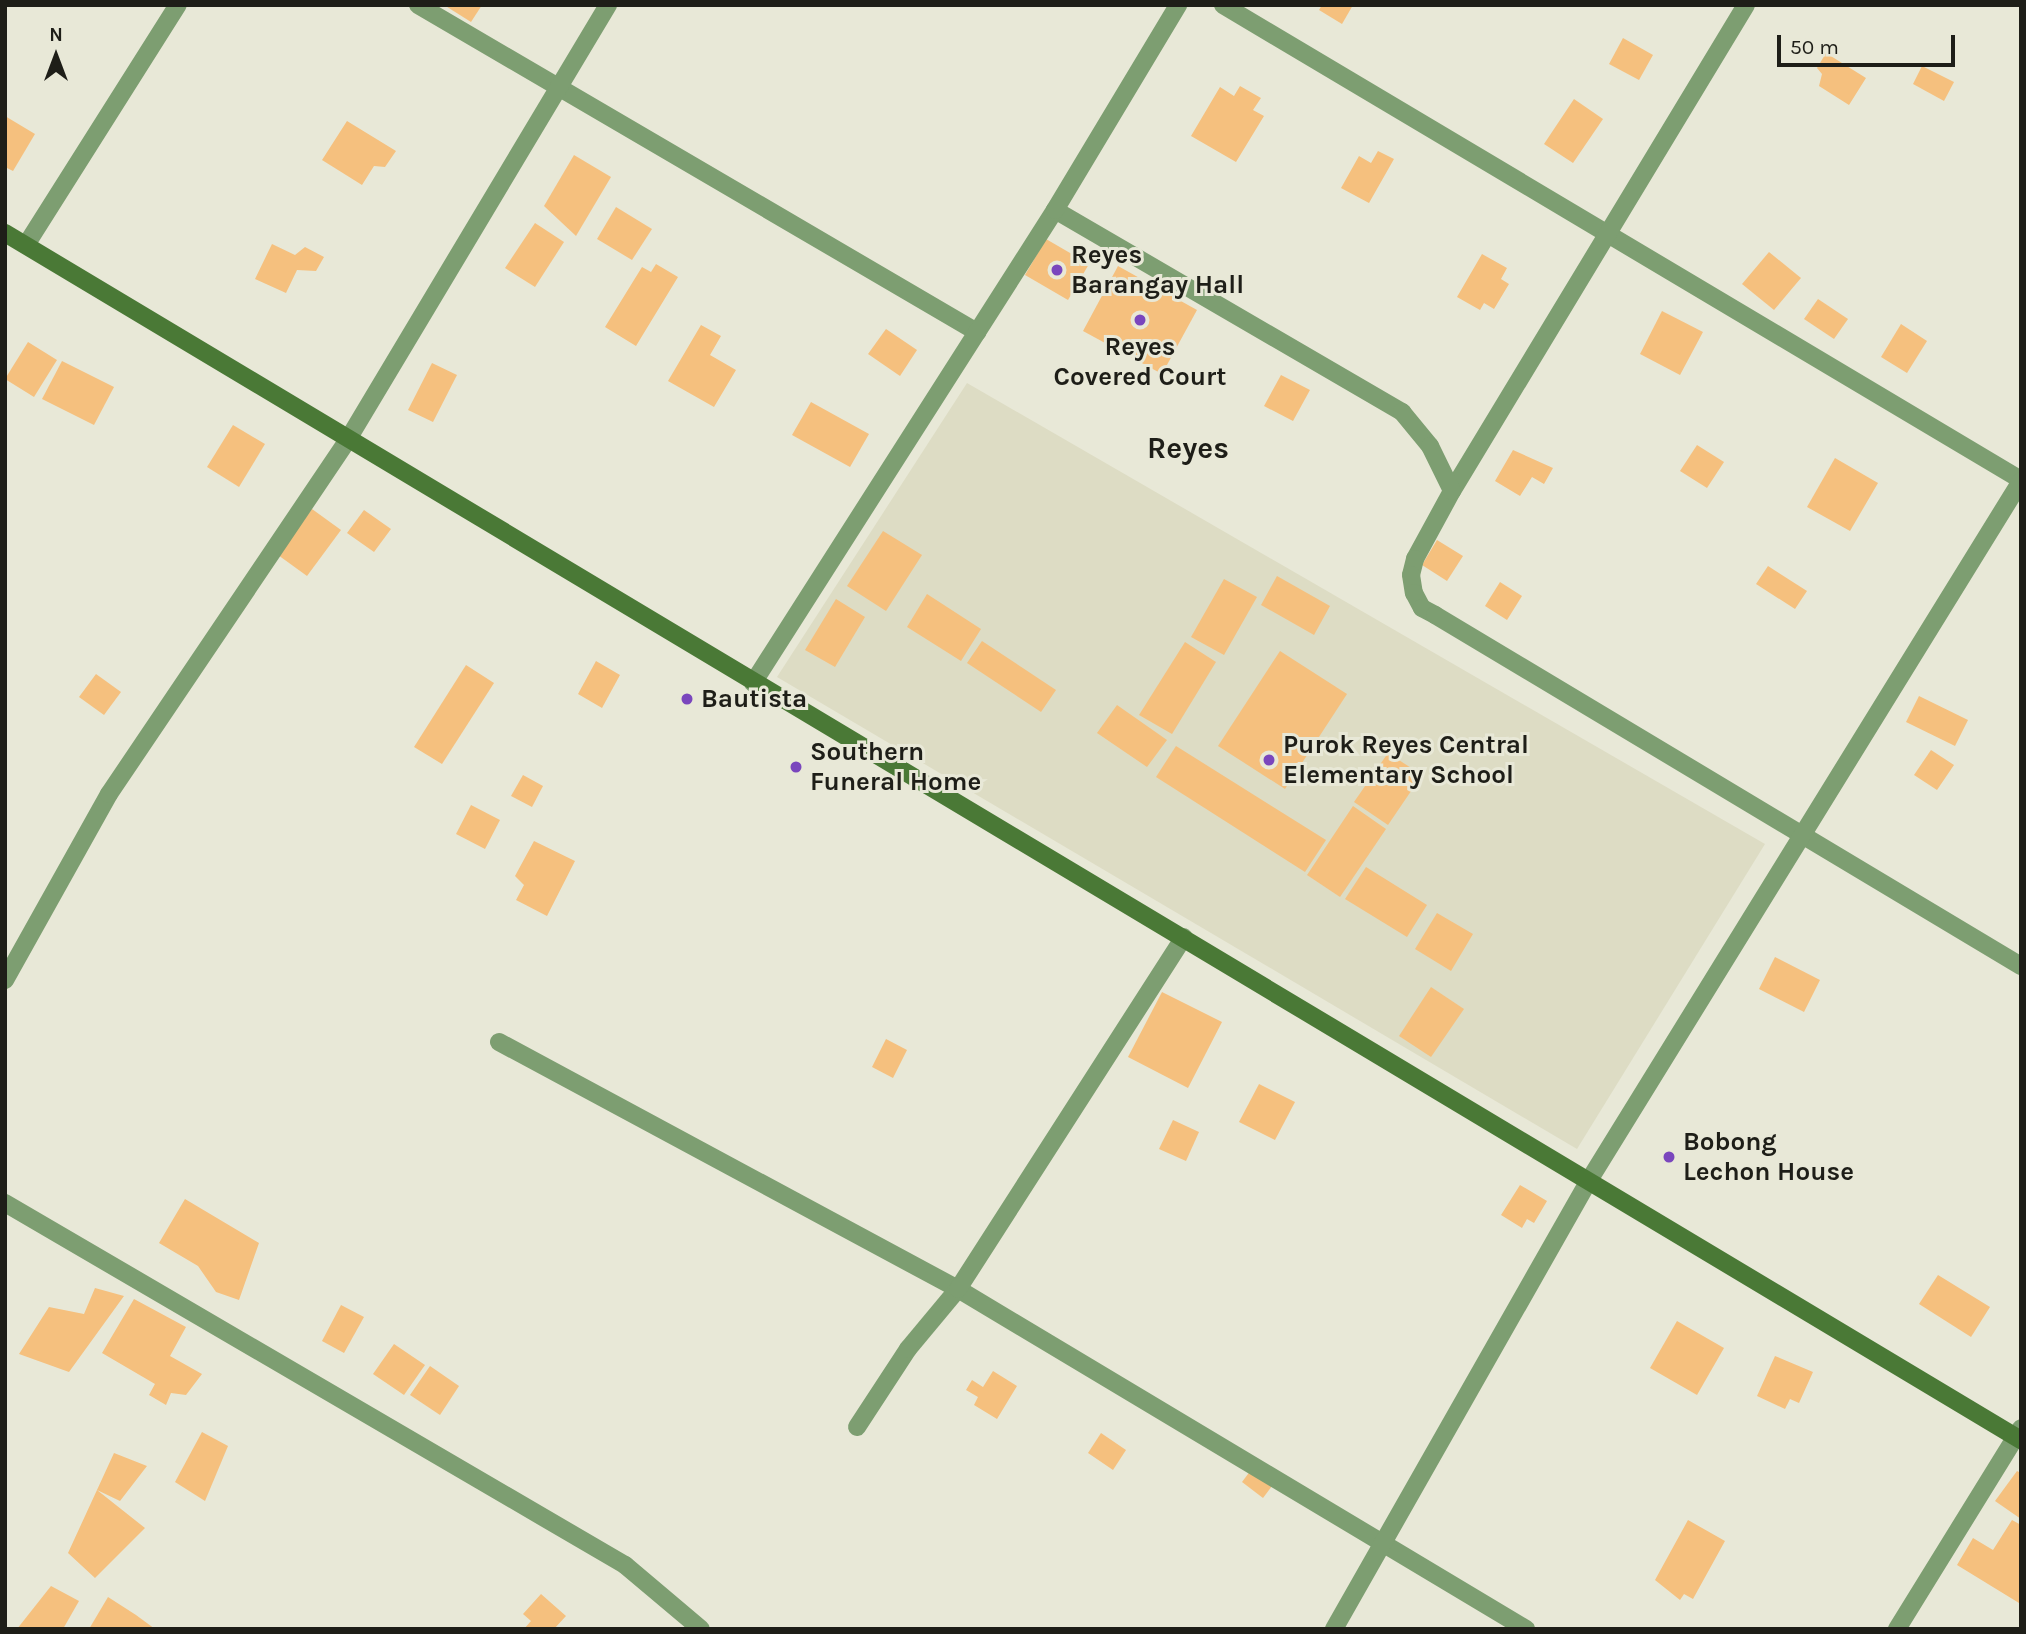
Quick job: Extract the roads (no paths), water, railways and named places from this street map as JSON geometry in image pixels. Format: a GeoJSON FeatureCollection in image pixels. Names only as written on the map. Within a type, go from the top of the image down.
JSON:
{"type":"FeatureCollection","features":[{"type":"Feature","properties":{"kind":"main road"},"geometry":{"type":"LineString","coordinates":[[5,233],[346,441],[1184,937],[1588,1182],[2019,1435]]}},
{"type":"Feature","properties":{"kind":"street"},"geometry":{"type":"LineString","coordinates":[[26,245],[178,5]]}},
{"type":"Feature","properties":{"kind":"street"},"geometry":{"type":"LineString","coordinates":[[418,5],[562,85],[977,332]]}},
{"type":"Feature","properties":{"kind":"street"},"geometry":{"type":"LineString","coordinates":[[5,980],[109,794],[346,441],[608,5]]}},
{"type":"Feature","properties":{"kind":"street"},"geometry":{"type":"LineString","coordinates":[[752,683],[1055,210],[1178,5]]}},
{"type":"Feature","properties":{"kind":"street"},"geometry":{"type":"LineString","coordinates":[[1223,5],[2021,481],[1588,1182],[1334,1629]]}},
{"type":"Feature","properties":{"kind":"street"},"geometry":{"type":"LineString","coordinates":[[1746,5],[1452,491],[1411,575],[1422,608],[2021,966]]}},
{"type":"Feature","properties":{"kind":"street"},"geometry":{"type":"LineString","coordinates":[[1055,210],[1402,412],[1430,446],[1452,491]]}},
{"type":"Feature","properties":{"kind":"street"},"geometry":{"type":"LineString","coordinates":[[856,1427],[908,1349],[958,1289],[1184,937]]}},
{"type":"Feature","properties":{"kind":"street"},"geometry":{"type":"LineString","coordinates":[[499,1042],[958,1289],[1525,1629]]}},
{"type":"Feature","properties":{"kind":"street"},"geometry":{"type":"LineString","coordinates":[[5,1203],[625,1565],[701,1629]]}},
{"type":"Feature","properties":{"kind":"street"},"geometry":{"type":"LineString","coordinates":[[1897,1629],[2019,1435]]}},
{"type":"Feature","properties":{"kind":"place","name":"Reyes Barangay Hall"},"geometry":{"type":"Point","coordinates":[1057,270]}},
{"type":"Feature","properties":{"kind":"place","name":"Reyes Covered Court"},"geometry":{"type":"Point","coordinates":[1140,320]}},
{"type":"Feature","properties":{"kind":"place","name":"Bautista"},"geometry":{"type":"Point","coordinates":[687,699]}},
{"type":"Feature","properties":{"kind":"place","name":"Purok Reyes Central Elementary School"},"geometry":{"type":"Point","coordinates":[1269,760]}},
{"type":"Feature","properties":{"kind":"place","name":"Southern Funeral Home"},"geometry":{"type":"Point","coordinates":[796,767]}},
{"type":"Feature","properties":{"kind":"place","name":"Bobong Lechon House"},"geometry":{"type":"Point","coordinates":[1669,1157]}},
{"type":"Feature","properties":{"kind":"district","name":"Reyes"},"geometry":{"type":"Point","coordinates":[1188,448]}}]}
